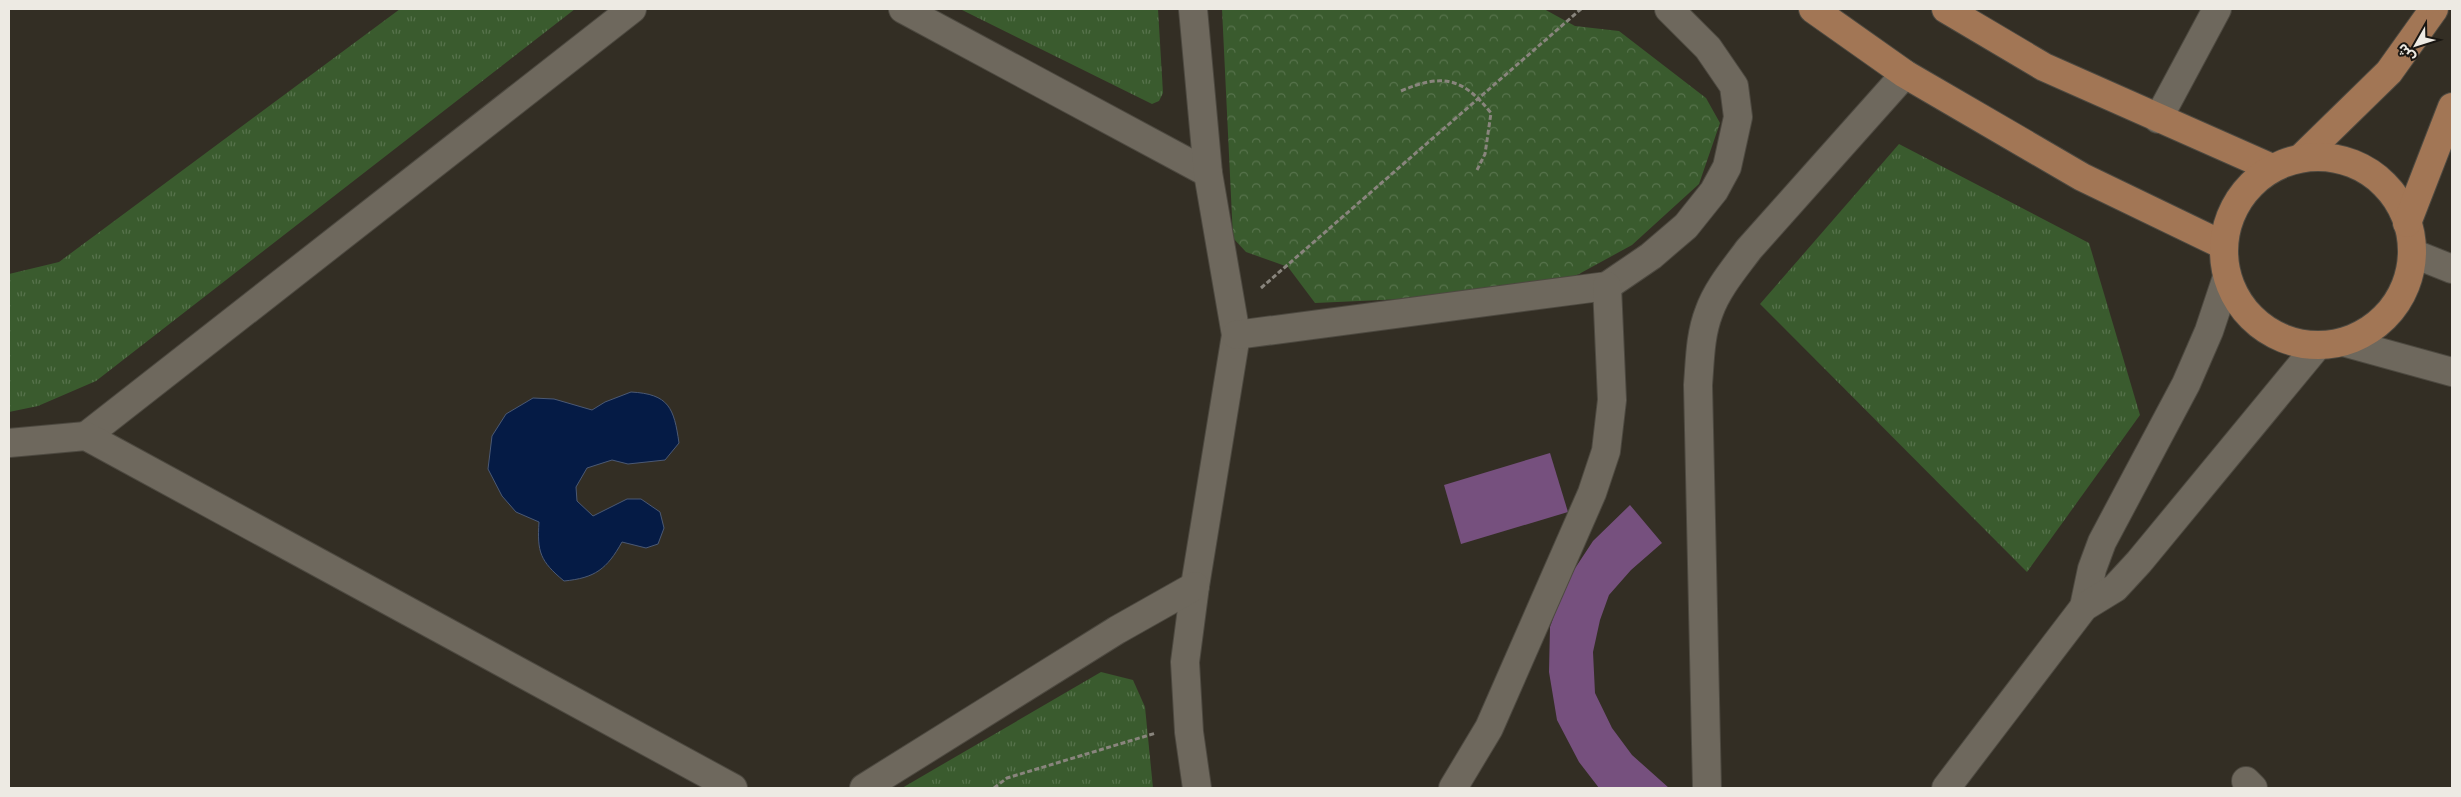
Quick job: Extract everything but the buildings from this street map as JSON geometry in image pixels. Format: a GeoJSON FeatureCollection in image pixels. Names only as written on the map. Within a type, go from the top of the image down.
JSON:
{"type":"FeatureCollection","features":[{"type":"Feature","properties":{"kind":"main road"},"geometry":{"type":"LineString","coordinates":[[1813,9],[1905,74],[2082,177],[2224,245]]}},
{"type":"Feature","properties":{"kind":"main road"},"geometry":{"type":"LineString","coordinates":[[1946,9],[2044,67],[2272,168]]}},
{"type":"Feature","properties":{"kind":"main road"},"geometry":{"type":"LineString","coordinates":[[2302,157],[2389,72],[2434,9]]}},
{"type":"Feature","properties":{"kind":"main road"},"geometry":{"type":"LineString","coordinates":[[2407,223],[2452,107]]}},
{"type":"Feature","properties":{"kind":"main road"},"geometry":{"type":"LineString","coordinates":[[2302,157],[2329,157],[2355,164],[2377,178],[2396,198],[2407,223],[2412,253],[2406,282],[2392,309],[2370,329],[2330,343],[2290,341],[2265,329],[2241,306],[2227,277],[2224,245],[2230,214],[2248,188],[2272,168],[2302,157]]}},
{"type":"Feature","properties":{"kind":"street"},"geometry":{"type":"LineString","coordinates":[[9,443],[86,436],[632,9]]}},
{"type":"Feature","properties":{"kind":"street"},"geometry":{"type":"LineString","coordinates":[[903,9],[1208,173]]}},
{"type":"Feature","properties":{"kind":"street"},"geometry":{"type":"LineString","coordinates":[[1194,9],[1208,173],[1234,324],[1195,586],[1186,662],[1189,732],[1197,788]]}},
{"type":"Feature","properties":{"kind":"street"},"geometry":{"type":"LineString","coordinates":[[1234,324],[1607,286],[1651,256],[1686,226],[1714,192],[1727,168],[1738,117],[1734,86],[1708,48],[1669,9]]}},
{"type":"Feature","properties":{"kind":"street"},"geometry":{"type":"LineString","coordinates":[[2158,119],[2217,9]]}},
{"type":"Feature","properties":{"kind":"street"},"geometry":{"type":"LineString","coordinates":[[1707,788],[1698,385],[1701,342],[1709,310],[1728,278],[1749,249],[1905,74]]}},
{"type":"Feature","properties":{"kind":"street"},"geometry":{"type":"LineString","coordinates":[[2412,253],[2452,269]]}},
{"type":"Feature","properties":{"kind":"street"},"geometry":{"type":"LineString","coordinates":[[2084,607],[2092,569],[2102,542],[2186,384],[2209,331],[2227,277]]}},
{"type":"Feature","properties":{"kind":"street"},"geometry":{"type":"LineString","coordinates":[[1453,788],[1489,728],[1592,493],[1606,451],[1612,400],[1607,286]]}},
{"type":"Feature","properties":{"kind":"street"},"geometry":{"type":"LineString","coordinates":[[1946,788],[2084,607],[2115,588],[2140,562],[2330,343],[2452,372]]}},
{"type":"Feature","properties":{"kind":"street"},"geometry":{"type":"LineString","coordinates":[[86,436],[733,788]]}},
{"type":"Feature","properties":{"kind":"street"},"geometry":{"type":"LineString","coordinates":[[864,788],[1117,630],[1195,586]]}},
{"type":"Feature","properties":{"kind":"path"},"geometry":{"type":"LineString","coordinates":[[1234,324],[1479,98],[1581,9]]}},
{"type":"Feature","properties":{"kind":"path"},"geometry":{"type":"LineString","coordinates":[[1402,91],[1433,80],[1450,82],[1469,89],[1479,98],[1491,113],[1485,154],[1477,170]]}},
{"type":"Feature","properties":{"kind":"path"},"geometry":{"type":"LineString","coordinates":[[994,788],[1007,778],[1152,733],[1189,732]]}},
{"type":"Feature","properties":{"kind":"green space"},"geometry":{"type":"Polygon","coordinates":[[[400,9],[575,9],[96,381],[38,406],[9,412],[9,274],[59,262],[400,9]]]}},
{"type":"Feature","properties":{"kind":"green space"},"geometry":{"type":"Polygon","coordinates":[[[960,9],[1158,9],[1163,93],[1159,101],[1152,104],[960,9]]]}},
{"type":"Feature","properties":{"kind":"green space"},"geometry":{"type":"Polygon","coordinates":[[[1222,9],[1544,9],[1575,26],[1619,31],[1706,98],[1720,123],[1699,184],[1632,245],[1579,274],[1535,293],[1315,303],[1288,267],[1246,252],[1233,238],[1222,9]]]}},
{"type":"Feature","properties":{"kind":"green space"},"geometry":{"type":"Polygon","coordinates":[[[1899,144],[2089,243],[2140,415],[2027,572],[1760,304],[1899,144]]]}},
{"type":"Feature","properties":{"kind":"green space"},"geometry":{"type":"Polygon","coordinates":[[[1101,672],[1133,680],[1145,707],[1153,788],[902,788],[1101,672]]]}},
{"type":"Feature","properties":{"kind":"water"},"geometry":{"type":"Polygon","coordinates":[[[631,392],[654,396],[667,405],[675,421],[679,443],[665,460],[628,464],[612,460],[587,468],[576,487],[577,501],[593,516],[627,499],[641,499],[660,512],[664,528],[658,544],[646,548],[622,542],[611,559],[599,570],[575,580],[564,581],[550,568],[542,555],[539,541],[539,522],[516,512],[502,496],[488,469],[492,436],[506,414],[533,398],[554,399],[592,410],[605,402],[631,392]]]}}]}
